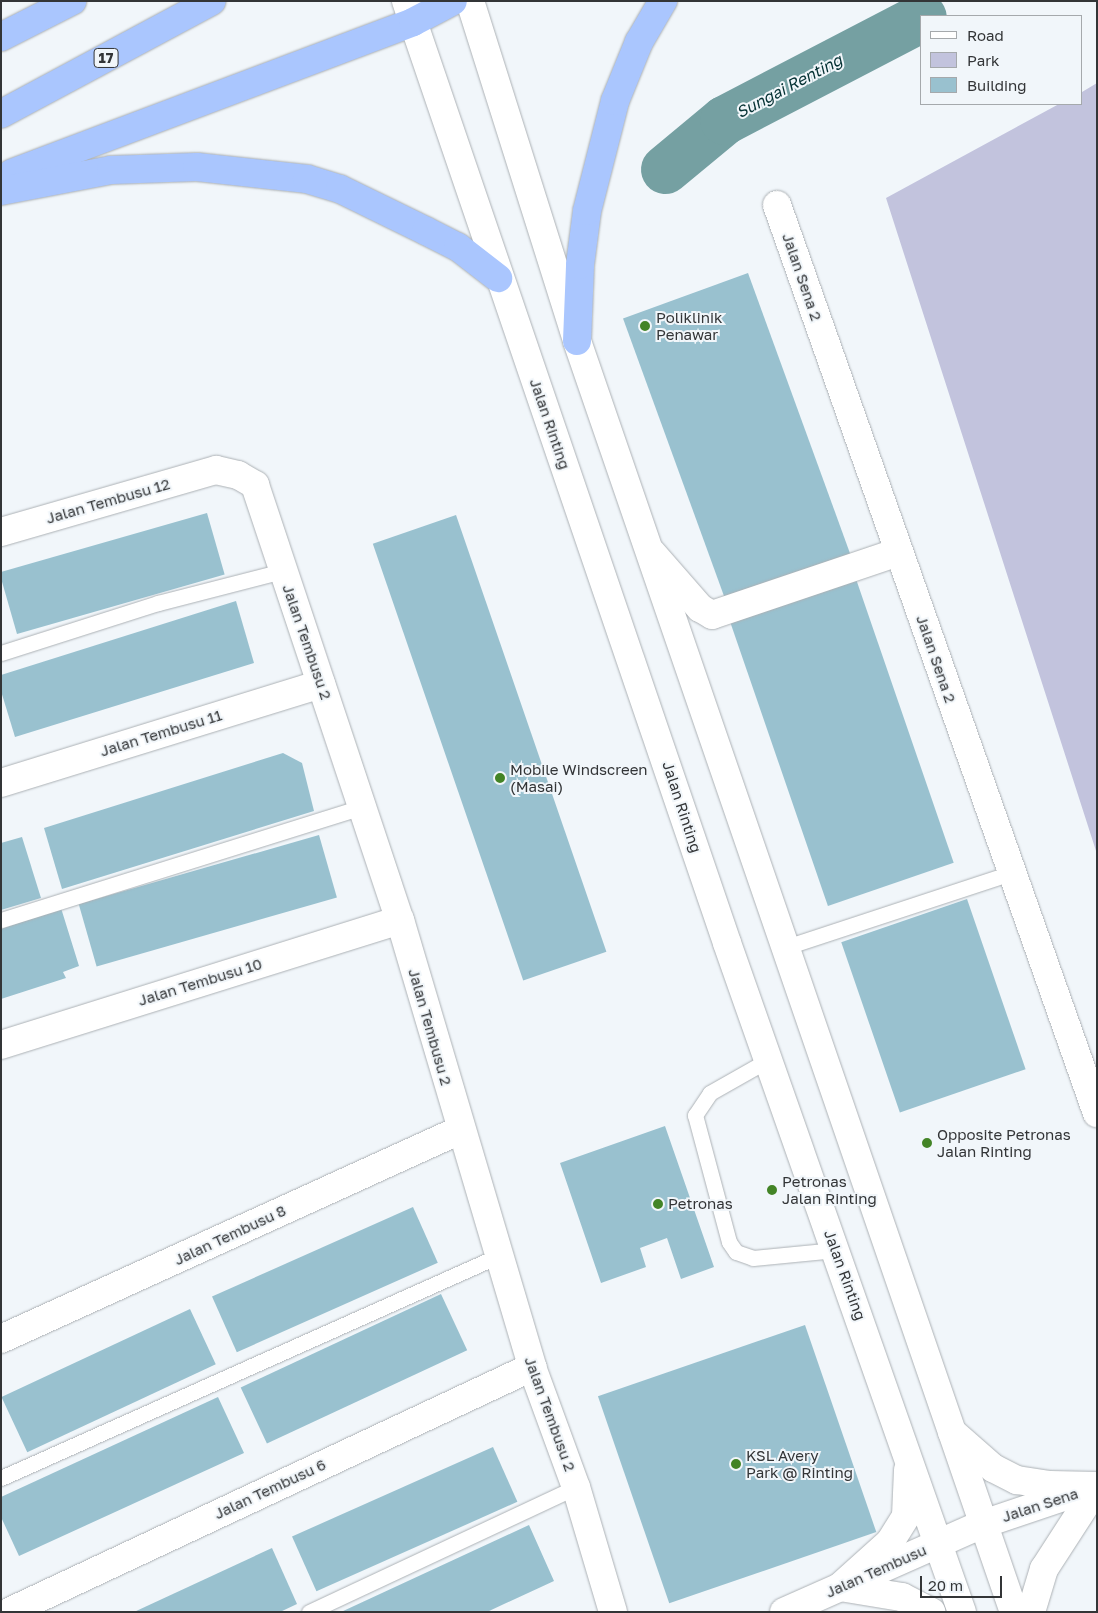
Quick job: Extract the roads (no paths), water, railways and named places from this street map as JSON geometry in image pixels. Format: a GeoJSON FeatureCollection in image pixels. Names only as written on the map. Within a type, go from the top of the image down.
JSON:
{"type":"FeatureCollection","features":[{"type":"Feature","properties":{"kind":"highway"},"geometry":{"type":"LineString","coordinates":[[1,37],[72,1]]}},
{"type":"Feature","properties":{"kind":"highway","name":"17"},"geometry":{"type":"LineString","coordinates":[[1,114],[212,1]]}},
{"type":"Feature","properties":{"kind":"highway"},"geometry":{"type":"LineString","coordinates":[[1,177],[410,12],[453,1]]}},
{"type":"Feature","properties":{"kind":"highway"},"geometry":{"type":"LineString","coordinates":[[577,341],[580,265],[587,211],[615,101],[639,42],[663,1]]}},
{"type":"Feature","properties":{"kind":"highway"},"geometry":{"type":"LineString","coordinates":[[1,191],[112,170],[197,167],[307,179],[340,189],[458,247],[498,278]]}},
{"type":"Feature","properties":{"kind":"street"},"geometry":{"type":"LineString","coordinates":[[470,1],[577,341],[652,553],[1014,1612]]}},
{"type":"Feature","properties":{"kind":"street","name":"Jalan Rinting"},"geometry":{"type":"LineString","coordinates":[[410,12],[498,278],[628,647],[768,1060],[909,1453],[962,1612]]}},
{"type":"Feature","properties":{"kind":"street","name":"Jalan Sena 2"},"geometry":{"type":"LineString","coordinates":[[777,205],[1011,873],[1094,1097]]}},
{"type":"Feature","properties":{"kind":"street","name":"Jalan Tembusu 12"},"geometry":{"type":"LineString","coordinates":[[1,532],[216,470]]}},
{"type":"Feature","properties":{"kind":"street","name":"Jalan Tembusu 2"},"geometry":{"type":"LineString","coordinates":[[216,470],[238,475],[255,485],[400,920],[460,1130],[532,1367],[576,1487],[613,1612]]}},
{"type":"Feature","properties":{"kind":"street"},"geometry":{"type":"LineString","coordinates":[[652,553],[700,608],[712,615],[898,552]]}},
{"type":"Feature","properties":{"kind":"street","name":"Jalan Tembusu 11"},"geometry":{"type":"LineString","coordinates":[[1,783],[321,684]]}},
{"type":"Feature","properties":{"kind":"street","name":"Jalan Tembusu 10"},"geometry":{"type":"LineString","coordinates":[[1,1045],[400,920]]}},
{"type":"Feature","properties":{"kind":"street","name":"Jalan Tembusu 8"},"geometry":{"type":"LineString","coordinates":[[1,1339],[460,1130]]}},
{"type":"Feature","properties":{"kind":"street","name":"Jalan Tembusu 6"},"geometry":{"type":"LineString","coordinates":[[9,1612],[532,1367]]}},
{"type":"Feature","properties":{"kind":"street"},"geometry":{"type":"LineString","coordinates":[[951,1431],[992,1468],[1017,1480],[1050,1485],[1097,1486]]}},
{"type":"Feature","properties":{"kind":"street"},"geometry":{"type":"LineString","coordinates":[[840,1587],[890,1542],[906,1516],[909,1453]]}},
{"type":"Feature","properties":{"kind":"street"},"geometry":{"type":"LineString","coordinates":[[1031,1612],[1044,1569],[1097,1486]]}},
{"type":"Feature","properties":{"kind":"street","name":"Jalan Sena"},"geometry":{"type":"LineString","coordinates":[[940,1543],[983,1524],[1097,1486]]}},
{"type":"Feature","properties":{"kind":"street","name":"Jalan Tembusu"},"geometry":{"type":"LineString","coordinates":[[784,1612],[940,1543]]}},
{"type":"Feature","properties":{"kind":"street"},"geometry":{"type":"LineString","coordinates":[[840,1587],[902,1597],[931,1612]]}},
{"type":"Feature","properties":{"kind":"lane"},"geometry":{"type":"LineString","coordinates":[[1,654],[158,604],[284,571]]}},
{"type":"Feature","properties":{"kind":"lane"},"geometry":{"type":"LineString","coordinates":[[1,920],[362,807]]}},
{"type":"Feature","properties":{"kind":"lane"},"geometry":{"type":"LineString","coordinates":[[786,948],[1011,873]]}},
{"type":"Feature","properties":{"kind":"lane"},"geometry":{"type":"LineString","coordinates":[[768,1060],[710,1093],[699,1105],[695,1115],[729,1242],[736,1252],[753,1258],[836,1250]]}},
{"type":"Feature","properties":{"kind":"lane"},"geometry":{"type":"LineString","coordinates":[[1,1478],[498,1256]]}},
{"type":"Feature","properties":{"kind":"lane"},"geometry":{"type":"LineString","coordinates":[[309,1612],[576,1487]]}},
{"type":"Feature","properties":{"kind":"waterway","name":"Sungai Renting"},"geometry":{"type":"LineString","coordinates":[[665,169],[724,120],[920,18]]}},
{"type":"Feature","properties":{"kind":"place","name":"Poliklinik Penawar"},"geometry":{"type":"Point","coordinates":[645,326]}},
{"type":"Feature","properties":{"kind":"place","name":"Mobile Windscreen (Masai)"},"geometry":{"type":"Point","coordinates":[500,778]}},
{"type":"Feature","properties":{"kind":"place","name":"Opposite Petronas Jalan Rinting"},"geometry":{"type":"Point","coordinates":[927,1143]}},
{"type":"Feature","properties":{"kind":"place","name":"Petronas Jalan Rinting"},"geometry":{"type":"Point","coordinates":[772,1190]}},
{"type":"Feature","properties":{"kind":"place","name":"Petronas"},"geometry":{"type":"Point","coordinates":[658,1204]}},
{"type":"Feature","properties":{"kind":"place","name":"KSL Avery Park @ Rinting"},"geometry":{"type":"Point","coordinates":[736,1464]}}]}
